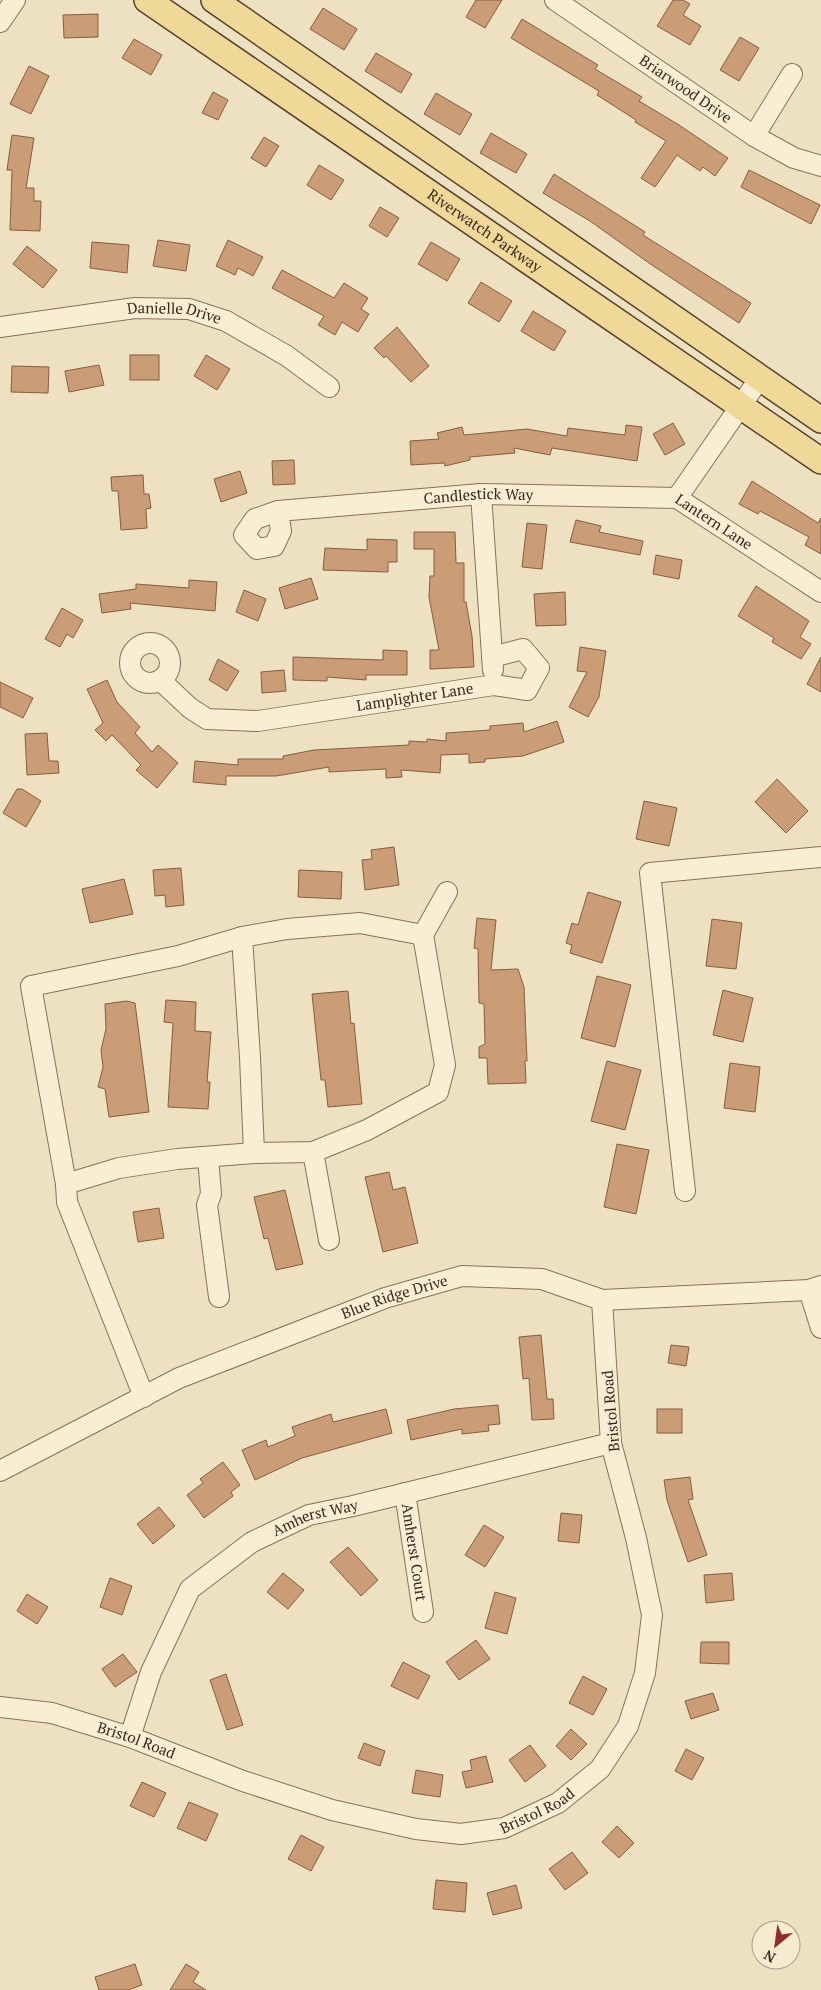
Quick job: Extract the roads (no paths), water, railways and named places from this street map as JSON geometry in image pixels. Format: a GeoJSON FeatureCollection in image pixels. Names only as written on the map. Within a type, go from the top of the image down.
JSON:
{"type":"FeatureCollection","features":[{"type":"Feature","properties":{"kind":"main road","name":"Riverwatch Parkway"},"geometry":{"type":"LineString","coordinates":[[147,0],[821,461]]}},
{"type":"Feature","properties":{"kind":"main road"},"geometry":{"type":"LineString","coordinates":[[214,0],[821,420]]}},
{"type":"Feature","properties":{"kind":"street"},"geometry":{"type":"LineString","coordinates":[[0,22],[15,0]]}},
{"type":"Feature","properties":{"kind":"street","name":"Briarwood Drive"},"geometry":{"type":"LineString","coordinates":[[555,0],[754,136],[794,158],[821,166]]}},
{"type":"Feature","properties":{"kind":"street"},"geometry":{"type":"LineString","coordinates":[[754,136],[792,74]]}},
{"type":"Feature","properties":{"kind":"street","name":"Danielle Drive"},"geometry":{"type":"LineString","coordinates":[[0,328],[135,308],[189,309],[226,321],[257,338],[287,356],[329,386]]}},
{"type":"Feature","properties":{"kind":"street","name":"Lantern Lane"},"geometry":{"type":"LineString","coordinates":[[760,378],[677,498],[821,592]]}},
{"type":"Feature","properties":{"kind":"street","name":"Candlestick Way"},"geometry":{"type":"LineString","coordinates":[[278,511],[481,494],[677,498]]}},
{"type":"Feature","properties":{"kind":"street","name":"Lamplighter Lane"},"geometry":{"type":"LineString","coordinates":[[160,680],[190,708],[207,719],[258,721],[494,685],[481,494]]}},
{"type":"Feature","properties":{"kind":"street"},"geometry":{"type":"LineString","coordinates":[[492,657],[523,648],[539,668],[527,690],[494,685]]}},
{"type":"Feature","properties":{"kind":"street"},"geometry":{"type":"LineString","coordinates":[[685,1191],[650,873],[821,857]]}},
{"type":"Feature","properties":{"kind":"street"},"geometry":{"type":"LineString","coordinates":[[66,1184],[119,1168],[208,1156],[313,1152],[367,1130],[438,1092],[445,1065],[423,935],[446,892]]}},
{"type":"Feature","properties":{"kind":"street"},"geometry":{"type":"LineString","coordinates":[[144,1397],[67,1202],[66,1184],[31,986],[178,956],[242,936],[288,929],[360,924],[423,935]]}},
{"type":"Feature","properties":{"kind":"street"},"geometry":{"type":"LineString","coordinates":[[242,936],[254,1153]]}},
{"type":"Feature","properties":{"kind":"street"},"geometry":{"type":"LineString","coordinates":[[313,1152],[329,1240]]}},
{"type":"Feature","properties":{"kind":"street"},"geometry":{"type":"LineString","coordinates":[[208,1156],[211,1194],[207,1204],[218,1297]]}},
{"type":"Feature","properties":{"kind":"street","name":"Blue Ridge Drive"},"geometry":{"type":"LineString","coordinates":[[0,1471],[179,1378],[385,1298],[462,1276],[542,1279],[602,1300],[815,1288]]}},
{"type":"Feature","properties":{"kind":"street"},"geometry":{"type":"LineString","coordinates":[[815,1288],[821,1328]]}},
{"type":"Feature","properties":{"kind":"street","name":"Bristol Road"},"geometry":{"type":"LineString","coordinates":[[0,1707],[52,1713],[130,1737],[243,1781],[332,1810],[416,1829],[461,1834],[504,1828],[558,1803],[600,1769],[628,1726],[645,1673],[652,1615],[636,1538],[611,1443],[602,1300]]}},
{"type":"Feature","properties":{"kind":"street","name":"Amherst Way"},"geometry":{"type":"LineString","coordinates":[[130,1737],[151,1672],[190,1589],[252,1542],[309,1515],[611,1443]]}},
{"type":"Feature","properties":{"kind":"street","name":"Amherst Court"},"geometry":{"type":"LineString","coordinates":[[405,1493],[423,1612]]}}]}
